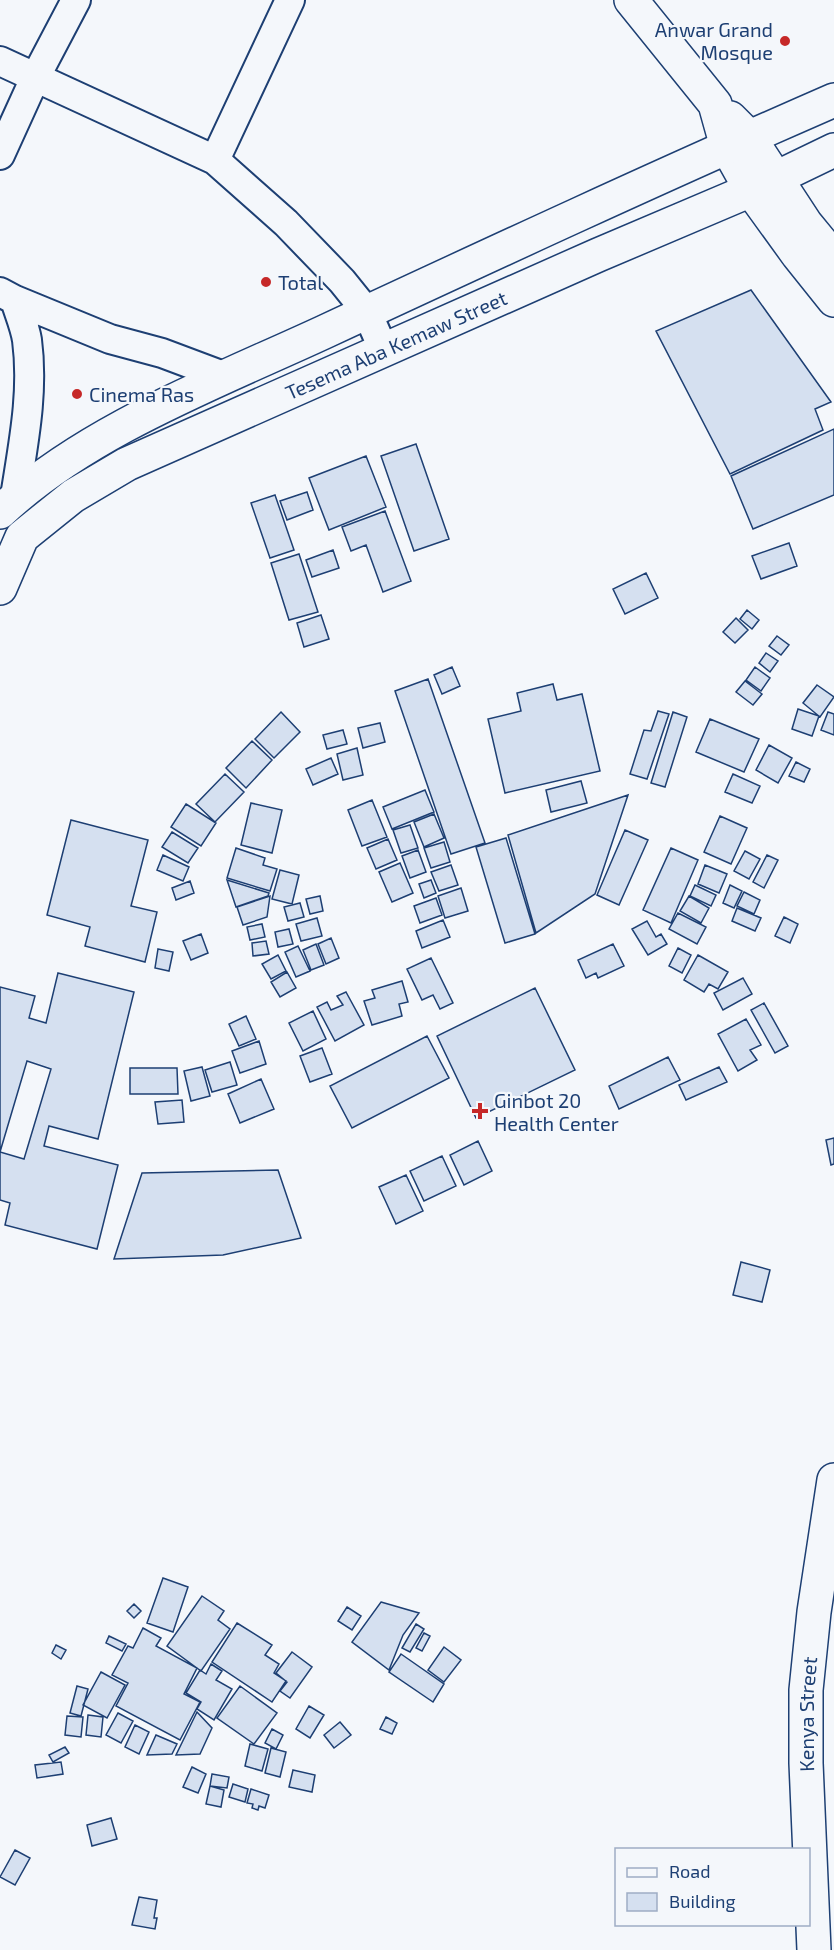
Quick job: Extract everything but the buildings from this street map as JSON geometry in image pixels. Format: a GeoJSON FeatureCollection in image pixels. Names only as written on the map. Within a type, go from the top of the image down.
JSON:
{"type":"FeatureCollection","features":[{"type":"Feature","properties":{"kind":"main road"},"geometry":{"type":"LineString","coordinates":[[631,0],[716,104],[763,184],[798,255],[834,300]]}},
{"type":"Feature","properties":{"kind":"main road","name":"Tesema Aba Kemaw Street"},"geometry":{"type":"LineString","coordinates":[[8,504],[82,450],[180,397],[834,100]]}},
{"type":"Feature","properties":{"kind":"main road","name":"Tesema Aba Kemaw Street"},"geometry":{"type":"LineString","coordinates":[[0,588],[22,537],[73,496],[127,464],[763,184],[834,150]]}},
{"type":"Feature","properties":{"kind":"main road"},"geometry":{"type":"LineString","coordinates":[[763,184],[806,224],[834,258]]}},
{"type":"Feature","properties":{"kind":"main road"},"geometry":{"type":"LineString","coordinates":[[8,504],[22,537]]}},
{"type":"Feature","properties":{"kind":"main road","name":"Kenya Street"},"geometry":{"type":"LineString","coordinates":[[814,1950],[806,1690],[814,1612],[834,1480]]}},
{"type":"Feature","properties":{"kind":"street"},"geometry":{"type":"LineString","coordinates":[[0,155],[35,78],[76,0]]}},
{"type":"Feature","properties":{"kind":"street"},"geometry":{"type":"LineString","coordinates":[[215,160],[290,0]]}},
{"type":"Feature","properties":{"kind":"street"},"geometry":{"type":"LineString","coordinates":[[0,61],[215,160],[286,223],[342,281],[367,312],[384,351]]}},
{"type":"Feature","properties":{"kind":"street"},"geometry":{"type":"LineString","coordinates":[[7,296],[110,339],[162,353],[226,377]]}},
{"type":"Feature","properties":{"kind":"street"},"geometry":{"type":"LineString","coordinates":[[7,296],[27,338],[30,380],[27,416],[8,504]]}},
{"type":"Feature","properties":{"kind":"place","name":"Anwar Grand Mosque"},"geometry":{"type":"Point","coordinates":[785,41]}},
{"type":"Feature","properties":{"kind":"place","name":"Total"},"geometry":{"type":"Point","coordinates":[266,282]}},
{"type":"Feature","properties":{"kind":"place","name":"Cinema Ras"},"geometry":{"type":"Point","coordinates":[77,394]}},
{"type":"Feature","properties":{"kind":"place","name":"Ginbot 20 Health Center"},"geometry":{"type":"Point","coordinates":[480,1111]}}]}
